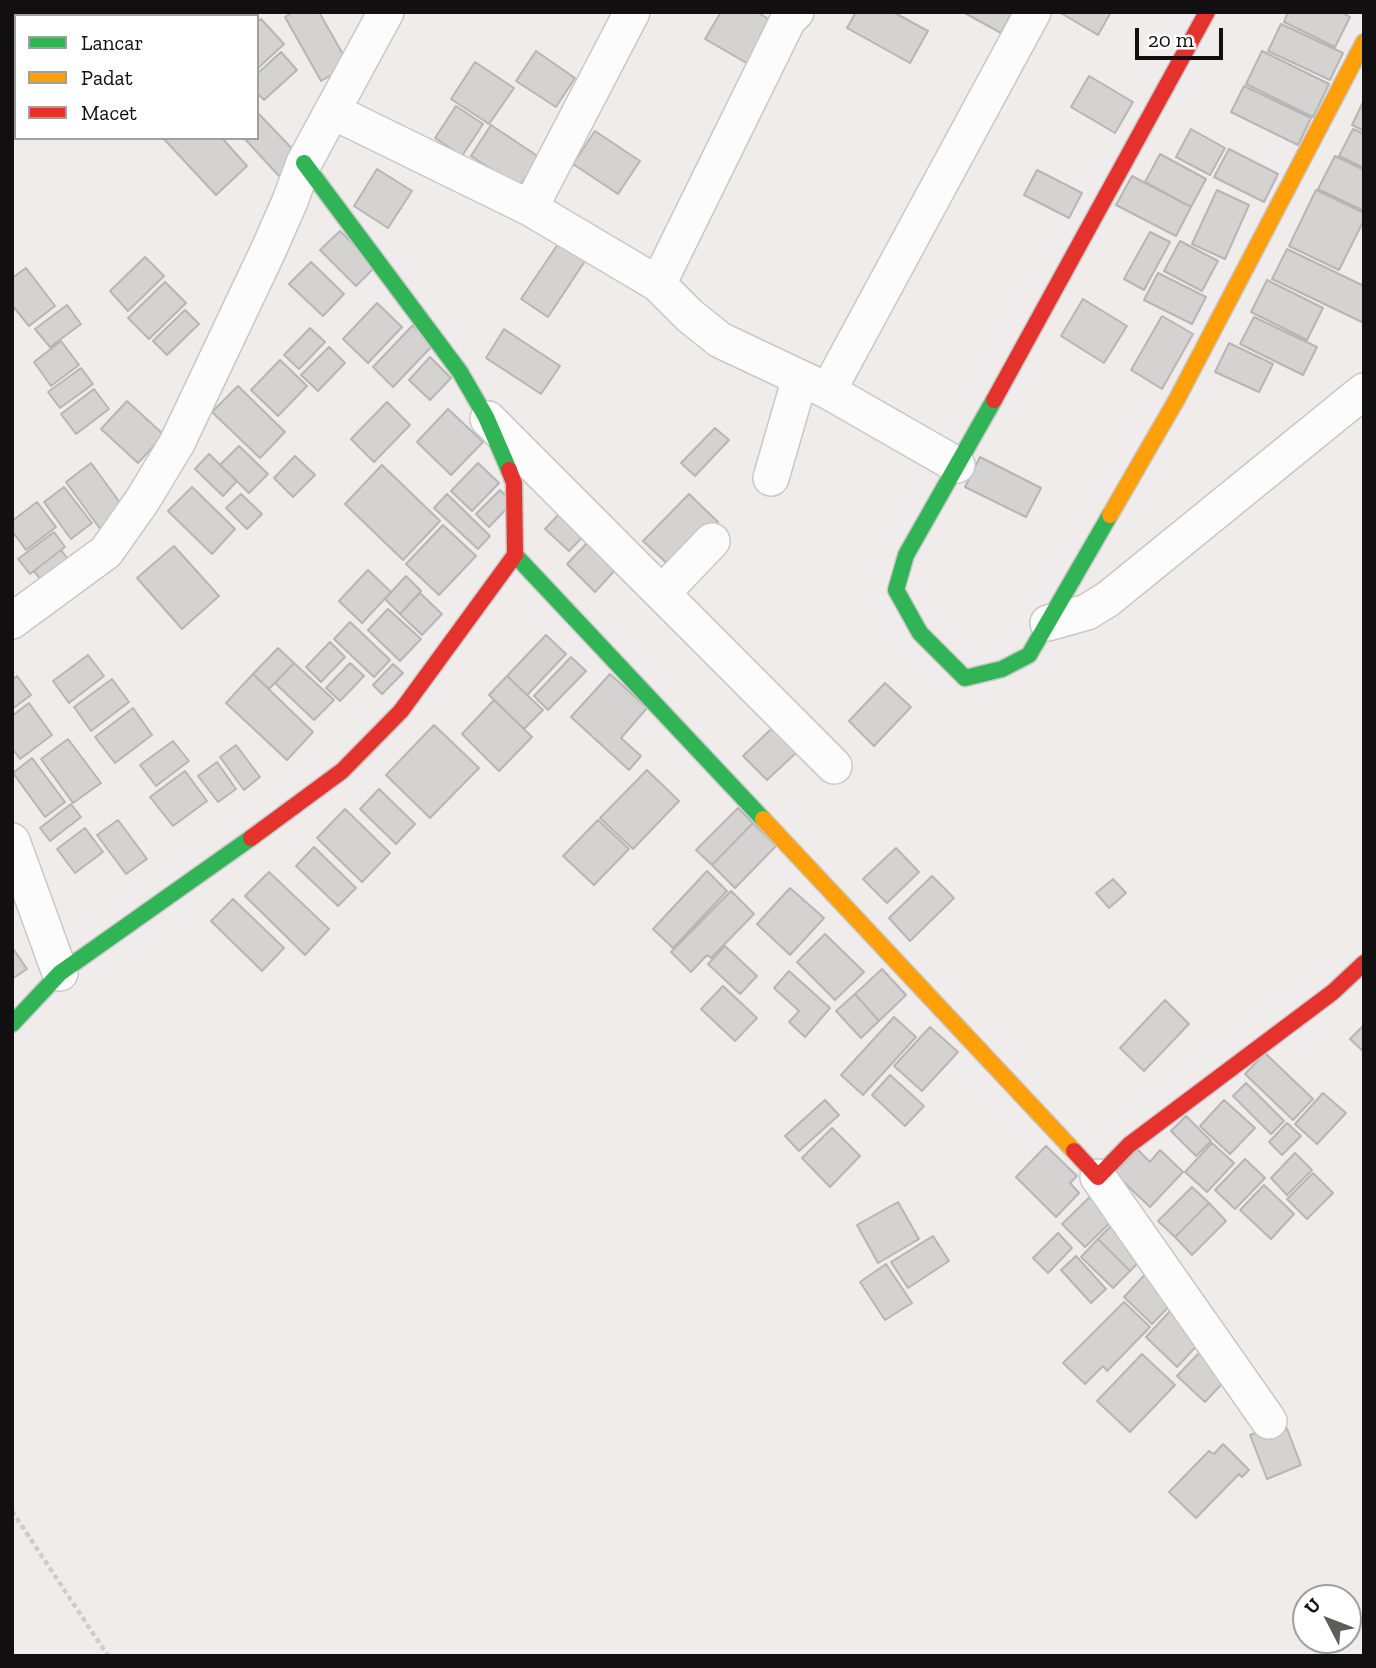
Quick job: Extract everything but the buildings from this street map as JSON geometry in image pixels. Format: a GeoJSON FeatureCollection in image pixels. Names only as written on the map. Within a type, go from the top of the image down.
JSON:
{"type":"FeatureCollection","features":[{"type":"Feature","properties":{"kind":"street"},"geometry":{"type":"LineString","coordinates":[[12,621],[106,552],[142,500],[177,443],[268,251],[304,163],[386,12]]}},
{"type":"Feature","properties":{"kind":"street"},"geometry":{"type":"LineString","coordinates":[[530,208],[632,12]]}},
{"type":"Feature","properties":{"kind":"street"},"geometry":{"type":"LineString","coordinates":[[658,284],[788,20],[796,12]]}},
{"type":"Feature","properties":{"kind":"street"},"geometry":{"type":"LineString","coordinates":[[771,478],[814,385],[1033,12]]}},
{"type":"Feature","properties":{"kind":"street"},"geometry":{"type":"LineString","coordinates":[[1207,12],[1038,322],[905,555],[896,590],[920,633],[965,678],[1002,669],[1029,655],[1177,400],[1364,41]]}},
{"type":"Feature","properties":{"kind":"street"},"geometry":{"type":"LineString","coordinates":[[332,111],[530,208],[658,284],[690,316],[720,340],[814,385],[957,465]]}},
{"type":"Feature","properties":{"kind":"street"},"geometry":{"type":"LineString","coordinates":[[12,1024],[60,973],[342,771],[401,710],[515,555],[514,484],[486,417],[460,372],[304,163]]}},
{"type":"Feature","properties":{"kind":"street"},"geometry":{"type":"LineString","coordinates":[[1048,622],[1087,612],[1108,599],[1364,391]]}},
{"type":"Feature","properties":{"kind":"street"},"geometry":{"type":"LineString","coordinates":[[486,417],[834,766]]}},
{"type":"Feature","properties":{"kind":"street"},"geometry":{"type":"LineString","coordinates":[[662,593],[712,541]]}},
{"type":"Feature","properties":{"kind":"street"},"geometry":{"type":"LineString","coordinates":[[515,555],[1098,1177],[1269,1421]]}},
{"type":"Feature","properties":{"kind":"street"},"geometry":{"type":"LineString","coordinates":[[12,841],[60,973]]}},
{"type":"Feature","properties":{"kind":"street"},"geometry":{"type":"LineString","coordinates":[[1098,1177],[1129,1145],[1333,992],[1364,963]]}},
{"type":"Feature","properties":{"kind":"path"},"geometry":{"type":"LineString","coordinates":[[12,1511],[108,1656]]}},
{"type":"Feature","properties":{"kind":"traffic: fast"},"geometry":{"type":"LineString","coordinates":[[304,163],[460,372],[486,417],[509,470]]}},
{"type":"Feature","properties":{"kind":"traffic: fast"},"geometry":{"type":"LineString","coordinates":[[994,400],[906,555],[896,590],[920,633],[965,678],[1002,669],[1029,655],[1110,515]]}},
{"type":"Feature","properties":{"kind":"traffic: fast"},"geometry":{"type":"LineString","coordinates":[[515,555],[763,819]]}},
{"type":"Feature","properties":{"kind":"traffic: fast"},"geometry":{"type":"LineString","coordinates":[[12,1024],[60,973],[251,838]]}},
{"type":"Feature","properties":{"kind":"traffic: slow"},"geometry":{"type":"LineString","coordinates":[[1110,515],[1177,399],[1364,42]]}},
{"type":"Feature","properties":{"kind":"traffic: slow"},"geometry":{"type":"LineString","coordinates":[[763,819],[1074,1151]]}},
{"type":"Feature","properties":{"kind":"traffic: jam"},"geometry":{"type":"LineString","coordinates":[[994,400],[1207,12]]}},
{"type":"Feature","properties":{"kind":"traffic: jam"},"geometry":{"type":"LineString","coordinates":[[251,838],[342,771],[401,711],[515,555],[514,483],[509,470]]}},
{"type":"Feature","properties":{"kind":"traffic: jam"},"geometry":{"type":"LineString","coordinates":[[1074,1151],[1098,1177],[1129,1145],[1333,992],[1364,963]]}}]}
